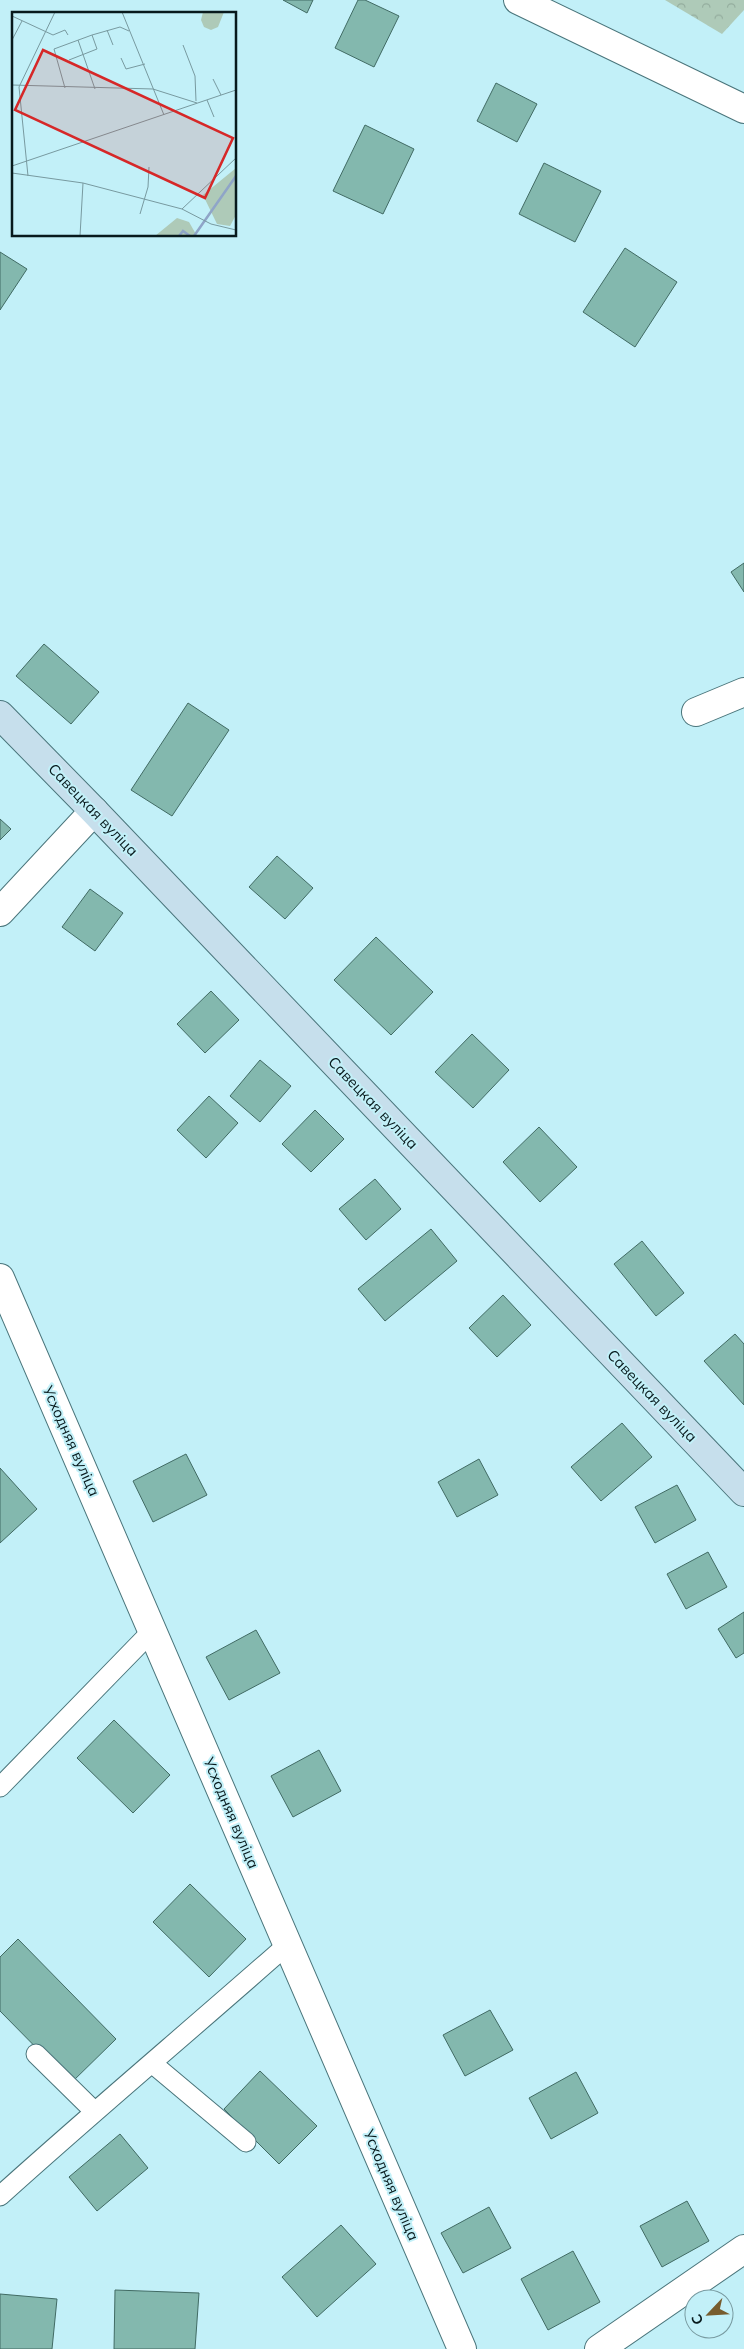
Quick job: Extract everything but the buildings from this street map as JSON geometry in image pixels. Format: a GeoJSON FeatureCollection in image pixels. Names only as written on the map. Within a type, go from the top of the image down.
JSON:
{"type":"FeatureCollection","features":[{"type":"Feature","properties":{"kind":"street"},"geometry":{"type":"LineString","coordinates":[[518,0],[744,109]]}},
{"type":"Feature","properties":{"kind":"street"},"geometry":{"type":"LineString","coordinates":[[696,712],[744,692]]}},
{"type":"Feature","properties":{"kind":"street","name":"Савецкая вуліца"},"geometry":{"type":"LineString","coordinates":[[0,716],[94,810],[744,1492]]}},
{"type":"Feature","properties":{"kind":"street"},"geometry":{"type":"LineString","coordinates":[[0,912],[94,810]]}},
{"type":"Feature","properties":{"kind":"street","name":"Усходняя вуліца"},"geometry":{"type":"LineString","coordinates":[[0,1278],[462,2349]]}},
{"type":"Feature","properties":{"kind":"street"},"geometry":{"type":"LineString","coordinates":[[599,2349],[744,2249]]}},
{"type":"Feature","properties":{"kind":"lane"},"geometry":{"type":"LineString","coordinates":[[0,1787],[153,1630]]}},
{"type":"Feature","properties":{"kind":"lane"},"geometry":{"type":"LineString","coordinates":[[0,2196],[94,2110],[153,2064],[287,1945]]}},
{"type":"Feature","properties":{"kind":"lane"},"geometry":{"type":"LineString","coordinates":[[36,2054],[94,2110]]}},
{"type":"Feature","properties":{"kind":"lane"},"geometry":{"type":"LineString","coordinates":[[153,2064],[246,2142]]}},
{"type":"Feature","properties":{"kind":"green space"},"geometry":{"type":"Polygon","coordinates":[[[665,0],[744,0],[744,10],[722,34],[665,0]]]}}]}
